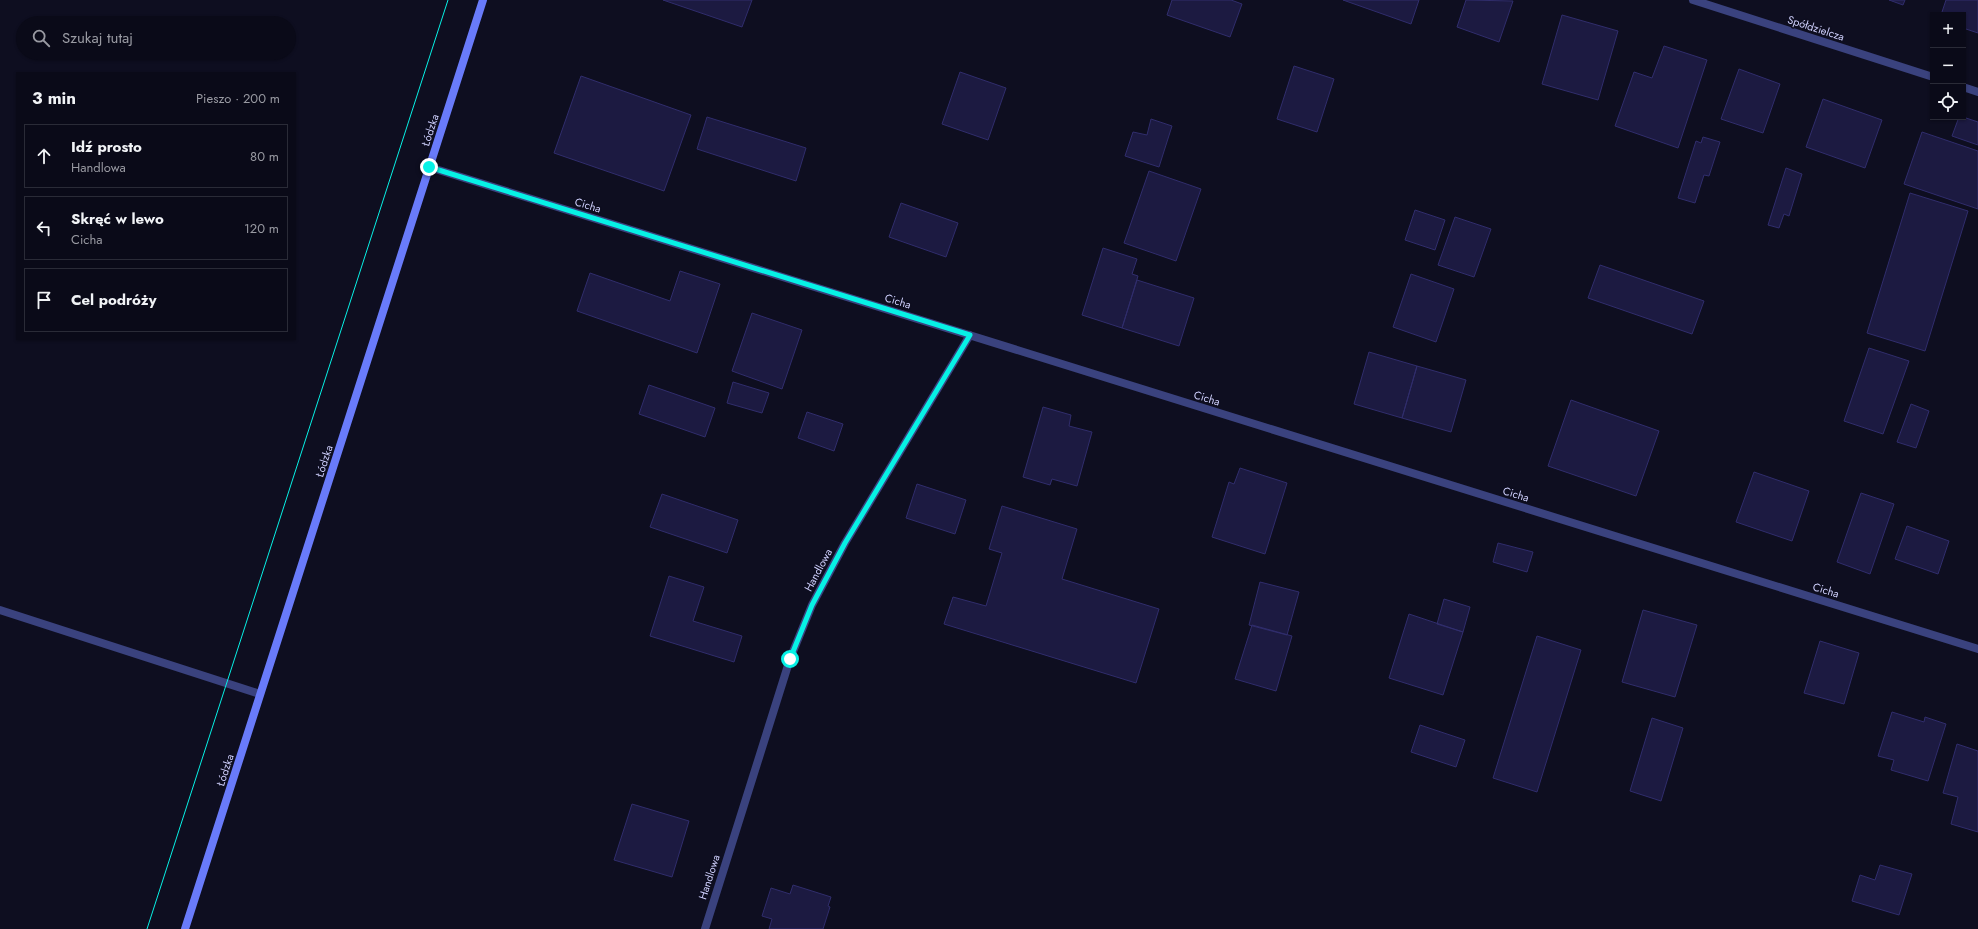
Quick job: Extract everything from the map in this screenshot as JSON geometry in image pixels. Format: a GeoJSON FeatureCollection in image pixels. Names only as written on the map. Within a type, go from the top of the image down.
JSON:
{"type":"FeatureCollection","features":[{"type":"Feature","properties":{"kind":"main road","name":"Łódzka"},"geometry":{"type":"LineString","coordinates":[[185,929],[483,0]]}},
{"type":"Feature","properties":{"kind":"street","name":"Spółdzielcza"},"geometry":{"type":"LineString","coordinates":[[1693,0],[1930,76]]}},
{"type":"Feature","properties":{"kind":"street"},"geometry":{"type":"LineString","coordinates":[[1966,88],[1978,92]]}},
{"type":"Feature","properties":{"kind":"street","name":"Cicha"},"geometry":{"type":"LineString","coordinates":[[429,167],[1978,649]]}},
{"type":"Feature","properties":{"kind":"street","name":"Handlowa"},"geometry":{"type":"LineString","coordinates":[[704,929],[790,659],[812,605],[845,543],[970,335]]}},
{"type":"Feature","properties":{"kind":"street"},"geometry":{"type":"LineString","coordinates":[[0,610],[260,694]]}},
{"type":"Feature","properties":{"kind":"building"},"geometry":{"type":"Polygon","coordinates":[[[663,0],[752,0],[742,27],[663,0]]]}},
{"type":"Feature","properties":{"kind":"building"},"geometry":{"type":"Polygon","coordinates":[[[1172,0],[1231,0],[1242,4],[1230,37],[1167,15],[1172,0]]]}},
{"type":"Feature","properties":{"kind":"building"},"geometry":{"type":"Polygon","coordinates":[[[1343,0],[1419,0],[1411,24],[1343,0]]]}},
{"type":"Feature","properties":{"kind":"building"},"geometry":{"type":"Polygon","coordinates":[[[1466,0],[1513,1],[1499,42],[1457,27],[1466,0]]]}},
{"type":"Feature","properties":{"kind":"building"},"geometry":{"type":"Polygon","coordinates":[[[1889,0],[1905,0],[1903,5],[1889,0]]]}},
{"type":"Feature","properties":{"kind":"building"},"geometry":{"type":"Polygon","coordinates":[[[1946,0],[1978,0],[1978,33],[1966,29],[1966,12],[1942,12],[1946,0]]]}},
{"type":"Feature","properties":{"kind":"building"},"geometry":{"type":"Polygon","coordinates":[[[1562,15],[1618,31],[1598,100],[1542,84],[1562,15]]]}},
{"type":"Feature","properties":{"kind":"building"},"geometry":{"type":"Polygon","coordinates":[[[1664,46],[1707,60],[1678,148],[1615,126],[1634,72],[1652,78],[1664,46]]]}},
{"type":"Feature","properties":{"kind":"building"},"geometry":{"type":"Polygon","coordinates":[[[1294,66],[1334,79],[1317,132],[1277,119],[1294,66]]]}},
{"type":"Feature","properties":{"kind":"building"},"geometry":{"type":"Polygon","coordinates":[[[1739,69],[1780,84],[1763,133],[1721,119],[1739,69]]]}},
{"type":"Feature","properties":{"kind":"building"},"geometry":{"type":"Polygon","coordinates":[[[960,72],[1006,88],[988,140],[942,124],[960,72]]]}},
{"type":"Feature","properties":{"kind":"building"},"geometry":{"type":"Polygon","coordinates":[[[581,76],[691,115],[664,191],[554,153],[581,76]]]}},
{"type":"Feature","properties":{"kind":"building"},"geometry":{"type":"Polygon","coordinates":[[[1823,99],[1882,120],[1865,168],[1806,147],[1823,99]]]}},
{"type":"Feature","properties":{"kind":"building"},"geometry":{"type":"Polygon","coordinates":[[[707,117],[806,148],[796,181],[697,149],[707,117]]]}},
{"type":"Feature","properties":{"kind":"building"},"geometry":{"type":"Polygon","coordinates":[[[1966,118],[1978,122],[1978,145],[1952,136],[1958,120],[1966,120],[1966,118]]]}},
{"type":"Feature","properties":{"kind":"building"},"geometry":{"type":"Polygon","coordinates":[[[1151,119],[1172,126],[1159,167],[1125,156],[1133,132],[1147,135],[1151,119]]]}},
{"type":"Feature","properties":{"kind":"building"},"geometry":{"type":"Polygon","coordinates":[[[1922,132],[1978,151],[1978,209],[1904,184],[1922,132]]]}},
{"type":"Feature","properties":{"kind":"building"},"geometry":{"type":"Polygon","coordinates":[[[1703,137],[1720,142],[1709,176],[1704,175],[1695,203],[1678,198],[1696,141],[1701,143],[1703,137]]]}},
{"type":"Feature","properties":{"kind":"building"},"geometry":{"type":"Polygon","coordinates":[[[1786,168],[1802,174],[1789,216],[1784,214],[1779,228],[1768,225],[1786,168]]]}},
{"type":"Feature","properties":{"kind":"building"},"geometry":{"type":"Polygon","coordinates":[[[1149,171],[1201,189],[1176,261],[1124,243],[1149,171]]]}},
{"type":"Feature","properties":{"kind":"building"},"geometry":{"type":"Polygon","coordinates":[[[1910,193],[1968,211],[1925,351],[1867,333],[1910,193]]]}},
{"type":"Feature","properties":{"kind":"building"},"geometry":{"type":"Polygon","coordinates":[[[901,203],[958,223],[946,257],[889,237],[901,203]]]}},
{"type":"Feature","properties":{"kind":"building"},"geometry":{"type":"Polygon","coordinates":[[[1415,210],[1445,220],[1435,250],[1405,240],[1415,210]]]}},
{"type":"Feature","properties":{"kind":"building"},"geometry":{"type":"Polygon","coordinates":[[[1455,217],[1491,229],[1474,277],[1438,265],[1455,217]]]}},
{"type":"Feature","properties":{"kind":"building"},"geometry":{"type":"Polygon","coordinates":[[[1103,248],[1137,259],[1132,274],[1138,276],[1122,328],[1082,315],[1103,248]]]}},
{"type":"Feature","properties":{"kind":"building"},"geometry":{"type":"Polygon","coordinates":[[[1600,265],[1704,301],[1692,334],[1588,298],[1600,265]]]}},
{"type":"Feature","properties":{"kind":"building"},"geometry":{"type":"Polygon","coordinates":[[[680,271],[720,284],[697,353],[577,311],[590,273],[670,301],[680,271]]]}},
{"type":"Feature","properties":{"kind":"building"},"geometry":{"type":"Polygon","coordinates":[[[1411,274],[1454,289],[1436,342],[1393,327],[1411,274]]]}},
{"type":"Feature","properties":{"kind":"building"},"geometry":{"type":"Polygon","coordinates":[[[1137,280],[1194,298],[1179,346],[1122,328],[1137,280]]]}},
{"type":"Feature","properties":{"kind":"building"},"geometry":{"type":"Polygon","coordinates":[[[752,313],[802,330],[782,389],[732,371],[752,313]]]}},
{"type":"Feature","properties":{"kind":"building"},"geometry":{"type":"Polygon","coordinates":[[[1869,348],[1909,361],[1883,434],[1844,421],[1869,348]]]}},
{"type":"Feature","properties":{"kind":"building"},"geometry":{"type":"Polygon","coordinates":[[[1369,352],[1417,366],[1402,418],[1354,404],[1369,352]]]}},
{"type":"Feature","properties":{"kind":"building"},"geometry":{"type":"Polygon","coordinates":[[[1417,366],[1466,380],[1451,432],[1402,418],[1417,366]]]}},
{"type":"Feature","properties":{"kind":"building"},"geometry":{"type":"Polygon","coordinates":[[[733,382],[769,393],[762,413],[727,403],[733,382]]]}},
{"type":"Feature","properties":{"kind":"building"},"geometry":{"type":"Polygon","coordinates":[[[649,385],[715,408],[705,437],[639,414],[649,385]]]}},
{"type":"Feature","properties":{"kind":"building"},"geometry":{"type":"Polygon","coordinates":[[[1571,400],[1659,431],[1636,496],[1548,466],[1571,400]]]}},
{"type":"Feature","properties":{"kind":"building"},"geometry":{"type":"Polygon","coordinates":[[[1911,404],[1929,411],[1916,448],[1897,442],[1911,404]]]}},
{"type":"Feature","properties":{"kind":"building"},"geometry":{"type":"Polygon","coordinates":[[[1043,407],[1071,415],[1069,426],[1092,432],[1077,486],[1052,479],[1050,485],[1023,477],[1043,407]]]}},
{"type":"Feature","properties":{"kind":"building"},"geometry":{"type":"Polygon","coordinates":[[[807,412],[843,424],[834,451],[798,438],[807,412]]]}},
{"type":"Feature","properties":{"kind":"building"},"geometry":{"type":"Polygon","coordinates":[[[1240,468],[1287,483],[1265,554],[1212,537],[1229,482],[1234,484],[1240,468]]]}},
{"type":"Feature","properties":{"kind":"building"},"geometry":{"type":"Polygon","coordinates":[[[1754,472],[1809,491],[1792,541],[1736,522],[1754,472]]]}},
{"type":"Feature","properties":{"kind":"building"},"geometry":{"type":"Polygon","coordinates":[[[917,484],[966,500],[955,534],[906,518],[917,484]]]}},
{"type":"Feature","properties":{"kind":"building"},"geometry":{"type":"Polygon","coordinates":[[[1861,493],[1894,504],[1870,574],[1837,562],[1861,493]]]}},
{"type":"Feature","properties":{"kind":"building"},"geometry":{"type":"Polygon","coordinates":[[[662,494],[738,520],[727,553],[650,527],[662,494]]]}},
{"type":"Feature","properties":{"kind":"building"},"geometry":{"type":"Polygon","coordinates":[[[1002,506],[1077,529],[1062,579],[1159,609],[1136,683],[944,624],[953,597],[986,606],[1002,553],[989,549],[1002,506]]]}},
{"type":"Feature","properties":{"kind":"building"},"geometry":{"type":"Polygon","coordinates":[[[1907,526],[1949,541],[1938,574],[1895,559],[1907,526]]]}},
{"type":"Feature","properties":{"kind":"building"},"geometry":{"type":"Polygon","coordinates":[[[1498,543],[1533,552],[1527,572],[1493,562],[1498,543]]]}},
{"type":"Feature","properties":{"kind":"building"},"geometry":{"type":"Polygon","coordinates":[[[669,576],[704,587],[693,621],[742,636],[734,662],[650,636],[669,576]]]}},
{"type":"Feature","properties":{"kind":"building"},"geometry":{"type":"Polygon","coordinates":[[[1260,582],[1299,592],[1287,635],[1249,625],[1260,582]]]}},
{"type":"Feature","properties":{"kind":"building"},"geometry":{"type":"Polygon","coordinates":[[[1444,599],[1470,607],[1463,632],[1437,624],[1444,599]]]}},
{"type":"Feature","properties":{"kind":"building"},"geometry":{"type":"Polygon","coordinates":[[[1643,610],[1697,625],[1675,697],[1622,682],[1643,610]]]}},
{"type":"Feature","properties":{"kind":"building"},"geometry":{"type":"Polygon","coordinates":[[[1409,614],[1463,632],[1443,695],[1389,678],[1409,614]]]}},
{"type":"Feature","properties":{"kind":"building"},"geometry":{"type":"Polygon","coordinates":[[[1252,625],[1292,636],[1276,691],[1235,679],[1252,625]]]}},
{"type":"Feature","properties":{"kind":"building"},"geometry":{"type":"Polygon","coordinates":[[[1537,636],[1581,650],[1537,792],[1493,778],[1537,636]]]}},
{"type":"Feature","properties":{"kind":"building"},"geometry":{"type":"Polygon","coordinates":[[[1820,641],[1859,653],[1844,704],[1804,693],[1820,641]]]}},
{"type":"Feature","properties":{"kind":"building"},"geometry":{"type":"Polygon","coordinates":[[[1892,712],[1924,722],[1925,717],[1946,724],[1928,781],[1891,770],[1894,760],[1878,756],[1892,712]]]}},
{"type":"Feature","properties":{"kind":"building"},"geometry":{"type":"Polygon","coordinates":[[[1652,718],[1683,728],[1661,801],[1630,791],[1652,718]]]}},
{"type":"Feature","properties":{"kind":"building"},"geometry":{"type":"Polygon","coordinates":[[[1420,725],[1465,740],[1456,767],[1411,752],[1420,725]]]}},
{"type":"Feature","properties":{"kind":"building"},"geometry":{"type":"Polygon","coordinates":[[[1957,744],[1978,751],[1978,832],[1951,824],[1958,797],[1943,793],[1957,744]]]}},
{"type":"Feature","properties":{"kind":"building"},"geometry":{"type":"Polygon","coordinates":[[[632,804],[689,821],[672,877],[614,860],[632,804]]]}},
{"type":"Feature","properties":{"kind":"building"},"geometry":{"type":"Polygon","coordinates":[[[1880,865],[1912,874],[1899,915],[1852,901],[1860,875],[1875,880],[1880,865]]]}},
{"type":"Feature","properties":{"kind":"building"},"geometry":{"type":"Polygon","coordinates":[[[793,885],[831,897],[828,906],[830,907],[823,929],[769,929],[772,919],[762,916],[771,888],[790,894],[793,885]]]}},
{"type":"Feature","properties":{"kind":"tram line"},"geometry":{"type":"LineString","coordinates":[[147,929],[448,0]]}},
{"type":"Feature","properties":{"kind":"route"},"geometry":{"type":"LineString","coordinates":[[429,167],[970,335],[845,543],[812,605],[790,659]]}}]}
